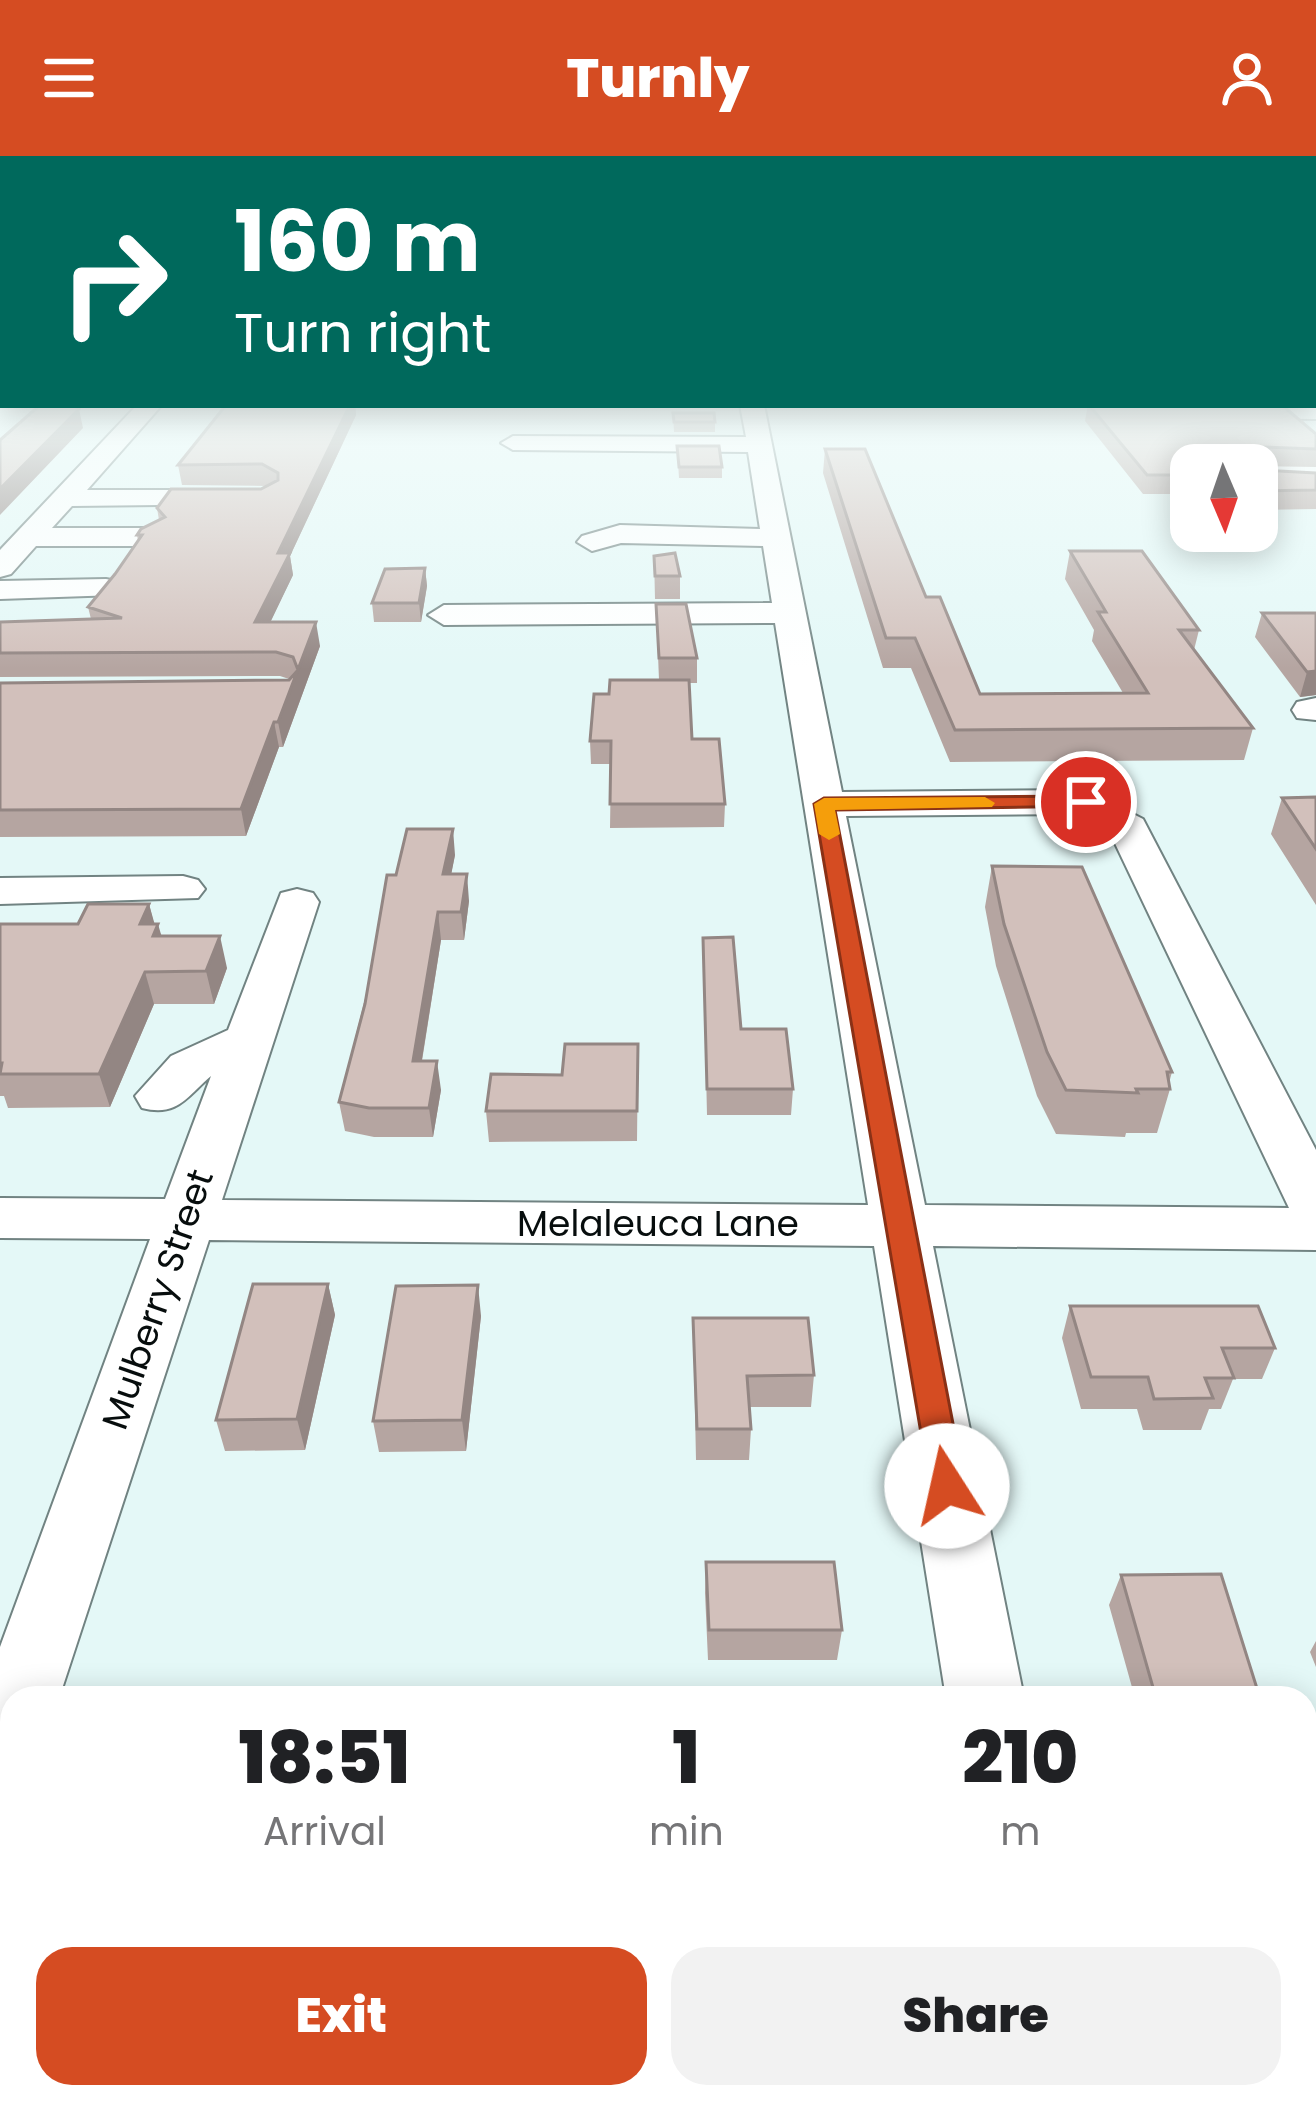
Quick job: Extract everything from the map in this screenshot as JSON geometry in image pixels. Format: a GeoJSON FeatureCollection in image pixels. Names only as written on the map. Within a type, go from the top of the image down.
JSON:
{"type":"FeatureCollection","features":[{"type":"Feature","properties":{"kind":"street"},"geometry":{"type":"LineString","coordinates":[[0,568],[74,487]]}},
{"type":"Feature","properties":{"kind":"street"},"geometry":{"type":"LineString","coordinates":[[767,487],[983,1686]]}},
{"type":"Feature","properties":{"kind":"street"},"geometry":{"type":"LineString","coordinates":[[64,498],[265,497]]}},
{"type":"Feature","properties":{"kind":"street"},"geometry":{"type":"LineString","coordinates":[[592,542],[620,534],[776,538]]}},
{"type":"Feature","properties":{"kind":"street"},"geometry":{"type":"LineString","coordinates":[[28,537],[152,537]]}},
{"type":"Feature","properties":{"kind":"street"},"geometry":{"type":"LineString","coordinates":[[0,590],[106,588]]}},
{"type":"Feature","properties":{"kind":"street"},"geometry":{"type":"LineString","coordinates":[[443,615],[790,613]]}},
{"type":"Feature","properties":{"kind":"street"},"geometry":{"type":"LineString","coordinates":[[824,804],[1086,802],[1128,828],[1316,1205]]}},
{"type":"Feature","properties":{"kind":"street"},"geometry":{"type":"LineString","coordinates":[[0,891],[183,889]]}},
{"type":"Feature","properties":{"kind":"street","name":"Mulberry Street"},"geometry":{"type":"LineString","coordinates":[[24,1686],[297,902]]}},
{"type":"Feature","properties":{"kind":"street"},"geometry":{"type":"LineString","coordinates":[[161,1096],[204,1053],[248,1040]]}},
{"type":"Feature","properties":{"kind":"street","name":"Melaleuca Lane"},"geometry":{"type":"LineString","coordinates":[[0,1218],[1316,1229]]}},
{"type":"Feature","properties":{"kind":"building"},"geometry":{"type":"Polygon","coordinates":[[[310,487],[278,553],[290,553],[255,622],[316,622],[298,670],[293,657],[276,652],[0,653],[0,622],[122,618],[88,607],[142,535],[137,535],[141,529],[165,517],[157,508],[171,489],[310,487]]]}},
{"type":"Feature","properties":{"kind":"building"},"geometry":{"type":"Polygon","coordinates":[[[837,487],[881,487],[926,597],[940,597],[980,694],[1148,693],[1098,612],[1106,612],[1070,551],[1142,551],[1199,630],[1179,630],[1253,728],[955,730],[915,638],[886,638],[837,487]]]}},
{"type":"Feature","properties":{"kind":"building"},"geometry":{"type":"Polygon","coordinates":[[[1278,487],[1316,487],[1278,491],[1278,487]]]}},
{"type":"Feature","properties":{"kind":"building"},"geometry":{"type":"Polygon","coordinates":[[[675,553],[680,576],[655,576],[654,556],[675,553]]]}},
{"type":"Feature","properties":{"kind":"building"},"geometry":{"type":"Polygon","coordinates":[[[425,568],[419,603],[372,603],[385,569],[425,568]]]}},
{"type":"Feature","properties":{"kind":"building"},"geometry":{"type":"Polygon","coordinates":[[[656,604],[686,604],[697,658],[659,658],[656,604]]]}},
{"type":"Feature","properties":{"kind":"building"},"geometry":{"type":"Polygon","coordinates":[[[1262,613],[1316,613],[1316,671],[1307,672],[1262,613]]]}},
{"type":"Feature","properties":{"kind":"building"},"geometry":{"type":"Polygon","coordinates":[[[298,670],[241,809],[0,810],[0,683],[289,680],[298,670]]]}},
{"type":"Feature","properties":{"kind":"building"},"geometry":{"type":"Polygon","coordinates":[[[610,680],[689,680],[692,739],[719,739],[725,804],[610,804],[611,741],[590,741],[594,694],[609,694],[610,680]]]}},
{"type":"Feature","properties":{"kind":"building"},"geometry":{"type":"Polygon","coordinates":[[[1316,797],[1316,849],[1282,798],[1316,797]]]}},
{"type":"Feature","properties":{"kind":"building"},"geometry":{"type":"Polygon","coordinates":[[[407,829],[453,829],[443,874],[467,874],[461,912],[438,912],[413,1061],[437,1061],[429,1108],[369,1108],[339,1102],[365,1004],[387,875],[396,875],[407,829]]]}},
{"type":"Feature","properties":{"kind":"building"},"geometry":{"type":"Polygon","coordinates":[[[992,866],[1082,867],[1172,1072],[1167,1072],[1170,1089],[1136,1089],[1138,1093],[1066,1090],[1047,1052],[1004,924],[992,866]]]}},
{"type":"Feature","properties":{"kind":"building"},"geometry":{"type":"Polygon","coordinates":[[[88,904],[149,904],[140,924],[158,924],[153,936],[220,936],[206,971],[145,972],[99,1074],[0,1074],[0,924],[78,924],[88,904]]]}},
{"type":"Feature","properties":{"kind":"building"},"geometry":{"type":"Polygon","coordinates":[[[733,937],[741,1029],[786,1029],[793,1089],[707,1089],[703,938],[733,937]]]}},
{"type":"Feature","properties":{"kind":"building"},"geometry":{"type":"Polygon","coordinates":[[[565,1044],[638,1044],[637,1111],[486,1111],[491,1074],[562,1075],[565,1044]]]}},
{"type":"Feature","properties":{"kind":"building"},"geometry":{"type":"Polygon","coordinates":[[[253,1284],[328,1284],[297,1419],[216,1420],[253,1284]]]}},
{"type":"Feature","properties":{"kind":"building"},"geometry":{"type":"Polygon","coordinates":[[[478,1285],[462,1420],[373,1421],[396,1286],[478,1285]]]}},
{"type":"Feature","properties":{"kind":"building"},"geometry":{"type":"Polygon","coordinates":[[[1070,1306],[1258,1306],[1275,1348],[1222,1348],[1234,1378],[1205,1378],[1213,1398],[1154,1399],[1148,1377],[1091,1377],[1070,1306]]]}},
{"type":"Feature","properties":{"kind":"building"},"geometry":{"type":"Polygon","coordinates":[[[693,1318],[808,1318],[814,1375],[747,1376],[751,1429],[697,1429],[693,1318]]]}},
{"type":"Feature","properties":{"kind":"building"},"geometry":{"type":"Polygon","coordinates":[[[706,1562],[834,1562],[842,1630],[709,1630],[706,1562]]]}},
{"type":"Feature","properties":{"kind":"building"},"geometry":{"type":"Polygon","coordinates":[[[1221,1574],[1256,1686],[1153,1686],[1121,1575],[1221,1574]]]}},
{"type":"Feature","properties":{"kind":"slow traffic"},"geometry":{"type":"LineString","coordinates":[[829,834],[824,804],[985,803]]}},
{"type":"Feature","properties":{"kind":"route"},"geometry":{"type":"LineString","coordinates":[[947,1486],[824,804],[1086,802]]}}]}
